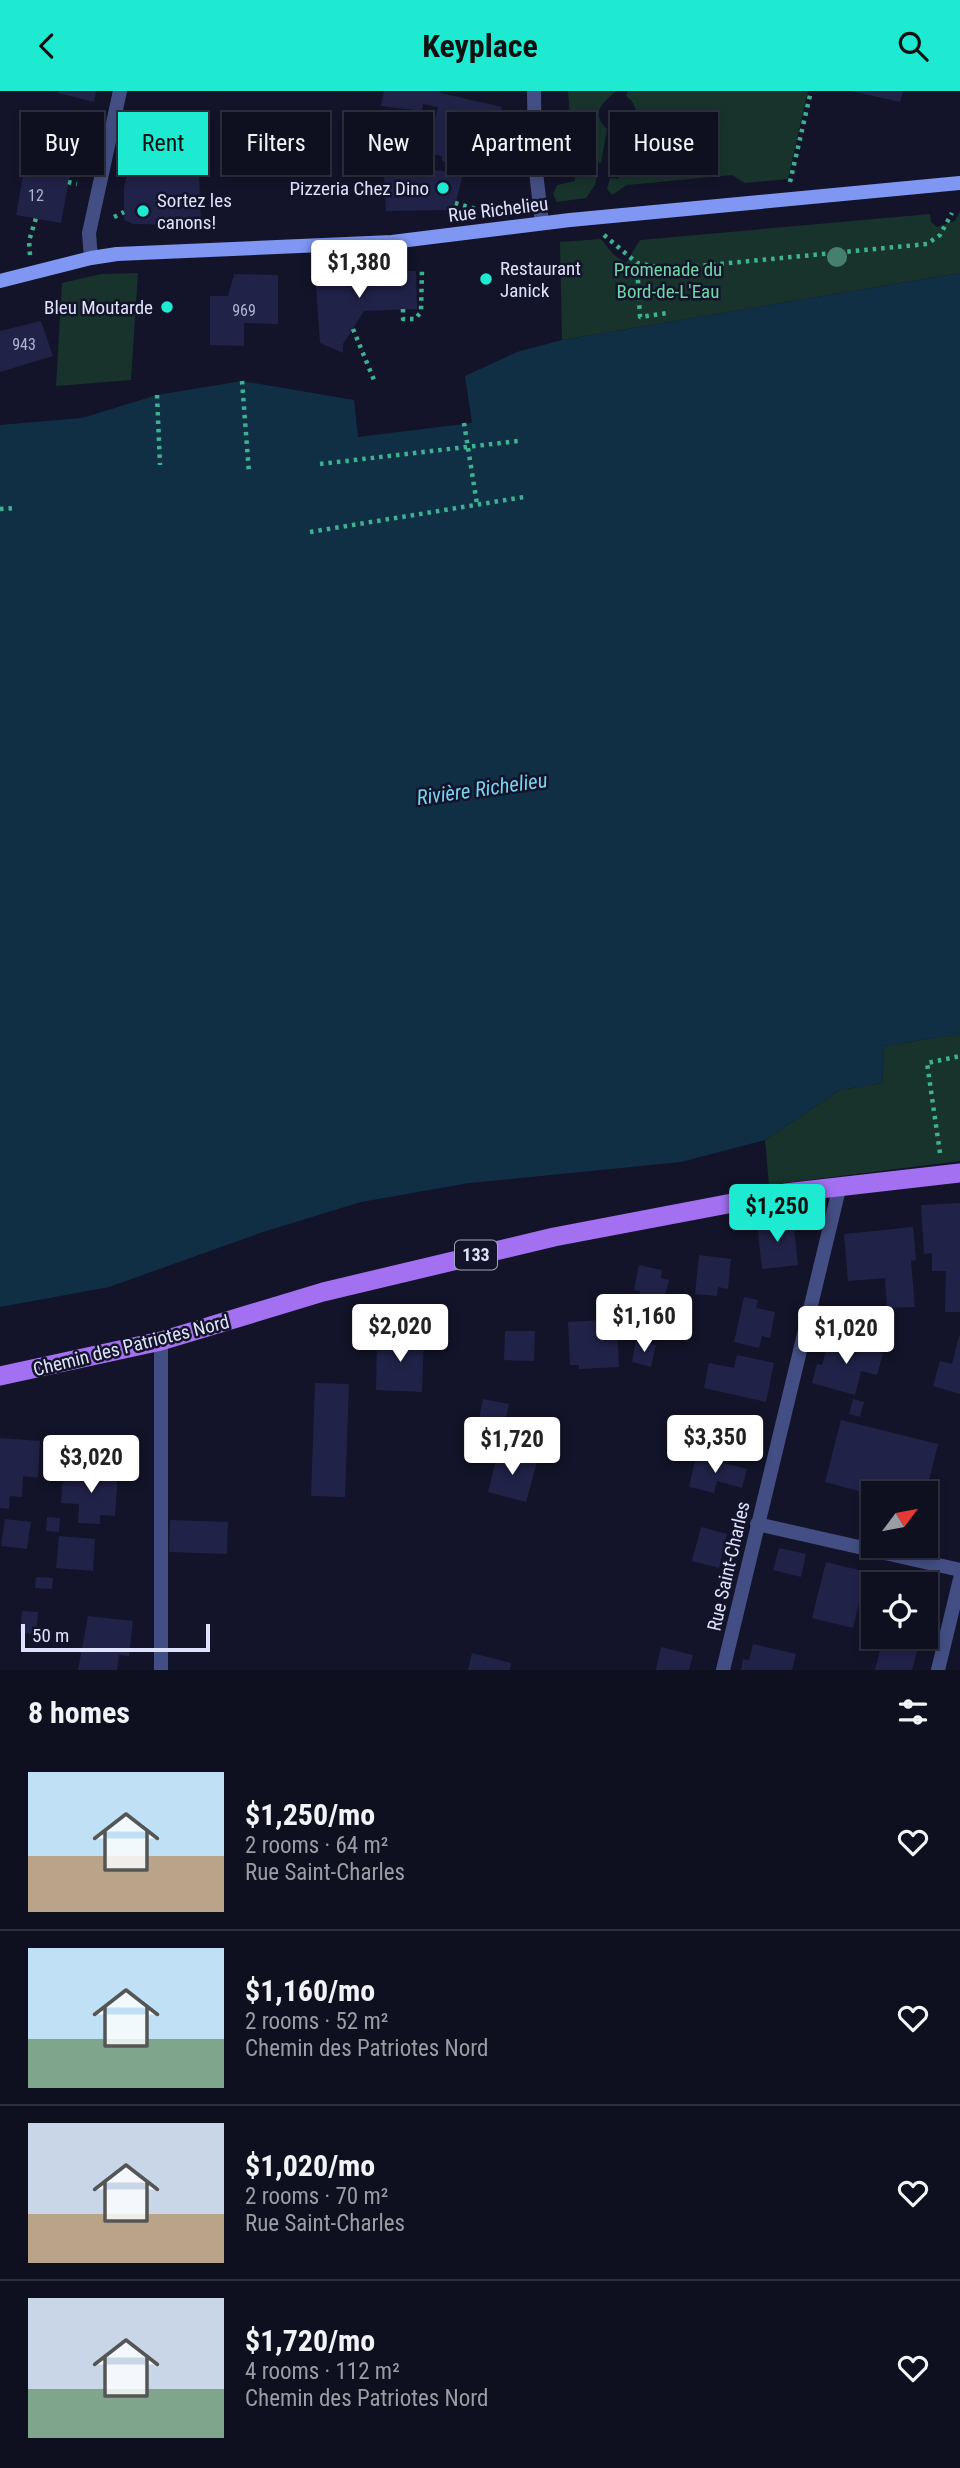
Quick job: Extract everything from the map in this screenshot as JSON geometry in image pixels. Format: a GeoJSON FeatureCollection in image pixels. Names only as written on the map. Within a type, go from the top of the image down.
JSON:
{"type":"FeatureCollection","features":[{"type":"Feature","properties":{"kind":"main road","name":"Rue Richelieu"},"geometry":{"type":"LineString","coordinates":[[0,281],[91,258],[145,252],[392,242],[542,223],[960,183]]}},
{"type":"Feature","properties":{"kind":"main road","name":"Chemin des Patriotes Nord"},"geometry":{"type":"LineString","coordinates":[[0,1376],[161,1341],[323,1291],[554,1237],[695,1208],[840,1185],[952,1174]]}},
{"type":"Feature","properties":{"kind":"street"},"geometry":{"type":"LineString","coordinates":[[91,258],[89,233],[120,91]]}},
{"type":"Feature","properties":{"kind":"street"},"geometry":{"type":"LineString","coordinates":[[534,91],[535,164],[542,223]]}},
{"type":"Feature","properties":{"kind":"street","name":"Rue Saint-Charles"},"geometry":{"type":"LineString","coordinates":[[723,1670],[840,1185]]}},
{"type":"Feature","properties":{"kind":"street"},"geometry":{"type":"LineString","coordinates":[[161,1341],[161,1670]]}},
{"type":"Feature","properties":{"kind":"street"},"geometry":{"type":"LineString","coordinates":[[757,1524],[960,1570]]}},
{"type":"Feature","properties":{"kind":"street"},"geometry":{"type":"LineString","coordinates":[[938,1670],[960,1579]]}},
{"type":"Feature","properties":{"kind":"path"},"geometry":{"type":"LineString","coordinates":[[787,198],[811,91]]}},
{"type":"Feature","properties":{"kind":"path"},"geometry":{"type":"LineString","coordinates":[[68,182],[77,184]]}},
{"type":"Feature","properties":{"kind":"path"},"geometry":{"type":"LineString","coordinates":[[455,203],[475,209]]}},
{"type":"Feature","properties":{"kind":"path"},"geometry":{"type":"LineString","coordinates":[[114,217],[124,212]]}},
{"type":"Feature","properties":{"kind":"path"},"geometry":{"type":"LineString","coordinates":[[609,238],[618,250],[637,263],[667,269],[927,244],[940,235],[952,213]]}},
{"type":"Feature","properties":{"kind":"path"},"geometry":{"type":"LineString","coordinates":[[30,255],[28,249],[36,218]]}},
{"type":"Feature","properties":{"kind":"path"},"geometry":{"type":"LineString","coordinates":[[637,263],[640,317],[668,313]]}},
{"type":"Feature","properties":{"kind":"path"},"geometry":{"type":"LineString","coordinates":[[403,309],[403,319],[415,319],[421,312],[422,269]]}},
{"type":"Feature","properties":{"kind":"path"},"geometry":{"type":"LineString","coordinates":[[353,329],[374,380]]}},
{"type":"Feature","properties":{"kind":"path"},"geometry":{"type":"LineString","coordinates":[[242,381],[249,473]]}},
{"type":"Feature","properties":{"kind":"path"},"geometry":{"type":"LineString","coordinates":[[158,395],[160,465]]}},
{"type":"Feature","properties":{"kind":"path"},"geometry":{"type":"LineString","coordinates":[[464,423],[477,504]]}},
{"type":"Feature","properties":{"kind":"path"},"geometry":{"type":"LineString","coordinates":[[320,464],[518,441]]}},
{"type":"Feature","properties":{"kind":"path"},"geometry":{"type":"LineString","coordinates":[[310,532],[524,497]]}},
{"type":"Feature","properties":{"kind":"path"},"geometry":{"type":"LineString","coordinates":[[0,509],[14,508]]}},
{"type":"Feature","properties":{"kind":"path"},"geometry":{"type":"LineString","coordinates":[[952,1174],[927,1063],[960,1056]]}},
{"type":"Feature","properties":{"kind":"green space"},"geometry":{"type":"Polygon","coordinates":[[[568,91],[616,91],[603,103],[599,112],[599,117],[607,129],[601,163],[596,162],[596,112],[570,112],[568,91]]]}},
{"type":"Feature","properties":{"kind":"green space"},"geometry":{"type":"Polygon","coordinates":[[[628,91],[808,91],[788,179],[745,183],[732,175],[627,185],[612,195],[607,189],[610,178],[618,179],[620,175],[718,175],[718,112],[636,112],[626,96],[628,91]]]}},
{"type":"Feature","properties":{"kind":"green space"},"geometry":{"type":"Polygon","coordinates":[[[575,175],[597,175],[595,185],[586,198],[557,202],[553,194],[557,185],[575,181],[575,175]]]}},
{"type":"Feature","properties":{"kind":"green space","name":"Promenade du Bord-de-L'Eau"},"geometry":{"type":"Polygon","coordinates":[[[960,211],[960,273],[562,340],[560,242],[601,239],[614,255],[626,263],[640,240],[930,214],[931,222],[937,227],[955,221],[960,211]]]}},
{"type":"Feature","properties":{"kind":"green space"},"geometry":{"type":"Polygon","coordinates":[[[138,273],[131,380],[56,386],[62,283],[101,274],[138,273]]]}},
{"type":"Feature","properties":{"kind":"green space"},"geometry":{"type":"Polygon","coordinates":[[[960,1034],[960,1161],[769,1185],[765,1140],[840,1090],[882,1083],[884,1046],[960,1034]]]}},
{"type":"Feature","properties":{"kind":"water","name":"Rivière Richelieu"},"geometry":{"type":"Polygon","coordinates":[[[960,273],[960,1034],[884,1046],[882,1083],[840,1090],[765,1140],[681,1162],[469,1183],[361,1202],[266,1231],[109,1287],[0,1307],[0,425],[82,418],[157,395],[242,381],[354,400],[358,437],[472,423],[465,376],[517,352],[562,340],[960,273]]]}},
{"type":"Feature","properties":{"kind":"building"},"geometry":{"type":"Polygon","coordinates":[[[96,91],[94,102],[58,93],[96,91]]]}},
{"type":"Feature","properties":{"kind":"building"},"geometry":{"type":"Polygon","coordinates":[[[384,91],[441,91],[440,93],[502,107],[501,112],[447,112],[447,162],[442,161],[442,156],[433,154],[433,119],[438,107],[423,104],[422,111],[381,106],[384,91]]]}},
{"type":"Feature","properties":{"kind":"building"},"geometry":{"type":"Polygon","coordinates":[[[851,91],[903,91],[900,102],[851,91]]]}},
{"type":"Feature","properties":{"kind":"building"},"geometry":{"type":"Polygon","coordinates":[[[433,170],[447,172],[447,175],[463,175],[454,210],[386,211],[384,177],[433,175],[433,170]]]}},
{"type":"Feature","properties":{"kind":"building"},"geometry":{"type":"Polygon","coordinates":[[[23,175],[70,175],[61,223],[16,215],[23,175]]]}},
{"type":"Feature","properties":{"kind":"building"},"geometry":{"type":"Polygon","coordinates":[[[127,175],[199,175],[201,225],[133,224],[124,220],[127,175]]]}},
{"type":"Feature","properties":{"kind":"building"},"geometry":{"type":"Polygon","coordinates":[[[416,271],[417,309],[364,311],[343,344],[343,353],[320,343],[315,273],[416,271]]]}},
{"type":"Feature","properties":{"kind":"building"},"geometry":{"type":"Polygon","coordinates":[[[234,274],[278,275],[278,324],[244,323],[244,346],[210,345],[210,296],[228,296],[234,274]]]}},
{"type":"Feature","properties":{"kind":"building"},"geometry":{"type":"Polygon","coordinates":[[[41,321],[53,356],[0,372],[0,331],[41,321]]]}},
{"type":"Feature","properties":{"kind":"building"},"geometry":{"type":"Polygon","coordinates":[[[960,1203],[960,1312],[945,1312],[946,1271],[932,1271],[932,1253],[924,1254],[921,1205],[960,1203]]]}},
{"type":"Feature","properties":{"kind":"building"},"geometry":{"type":"Polygon","coordinates":[[[793,1219],[798,1265],[762,1269],[757,1223],[793,1219]]]}},
{"type":"Feature","properties":{"kind":"building"},"geometry":{"type":"Polygon","coordinates":[[[913,1227],[916,1260],[911,1261],[915,1307],[887,1308],[885,1278],[848,1281],[844,1234],[913,1227]]]}},
{"type":"Feature","properties":{"kind":"building"},"geometry":{"type":"Polygon","coordinates":[[[699,1255],[731,1259],[728,1289],[718,1287],[717,1296],[695,1294],[699,1255]]]}},
{"type":"Feature","properties":{"kind":"building"},"geometry":{"type":"Polygon","coordinates":[[[639,1265],[662,1270],[661,1278],[669,1280],[662,1309],[637,1304],[640,1291],[634,1290],[639,1265]]]}},
{"type":"Feature","properties":{"kind":"building"},"geometry":{"type":"Polygon","coordinates":[[[744,1297],[758,1300],[756,1308],[775,1312],[770,1338],[762,1336],[759,1348],[734,1342],[744,1297]]]}},
{"type":"Feature","properties":{"kind":"building"},"geometry":{"type":"Polygon","coordinates":[[[601,1320],[601,1328],[617,1327],[619,1367],[579,1369],[579,1365],[570,1365],[568,1322],[601,1320]]]}},
{"type":"Feature","properties":{"kind":"building"},"geometry":{"type":"Polygon","coordinates":[[[854,1325],[884,1333],[881,1348],[850,1340],[854,1325]]]}},
{"type":"Feature","properties":{"kind":"building"},"geometry":{"type":"Polygon","coordinates":[[[505,1331],[535,1331],[534,1361],[504,1360],[505,1331]]]}},
{"type":"Feature","properties":{"kind":"building"},"geometry":{"type":"Polygon","coordinates":[[[377,1336],[424,1338],[422,1392],[376,1390],[377,1336]]]}},
{"type":"Feature","properties":{"kind":"building"},"geometry":{"type":"Polygon","coordinates":[[[959,1336],[960,1394],[933,1386],[940,1361],[952,1364],[959,1336]]]}},
{"type":"Feature","properties":{"kind":"building"},"geometry":{"type":"Polygon","coordinates":[[[829,1338],[883,1353],[877,1375],[861,1371],[855,1395],[812,1383],[817,1364],[822,1365],[829,1338]]]}},
{"type":"Feature","properties":{"kind":"building"},"geometry":{"type":"Polygon","coordinates":[[[636,1341],[656,1345],[651,1367],[632,1362],[636,1341]]]}},
{"type":"Feature","properties":{"kind":"building"},"geometry":{"type":"Polygon","coordinates":[[[737,1355],[774,1363],[766,1402],[704,1388],[709,1363],[734,1368],[737,1355]]]}},
{"type":"Feature","properties":{"kind":"building"},"geometry":{"type":"Polygon","coordinates":[[[315,1383],[349,1384],[345,1497],[311,1496],[315,1383]]]}},
{"type":"Feature","properties":{"kind":"building"},"geometry":{"type":"Polygon","coordinates":[[[483,1399],[509,1404],[502,1438],[476,1433],[483,1399]]]}},
{"type":"Feature","properties":{"kind":"building"},"geometry":{"type":"Polygon","coordinates":[[[853,1399],[864,1402],[860,1417],[849,1414],[853,1399]]]}},
{"type":"Feature","properties":{"kind":"building"},"geometry":{"type":"Polygon","coordinates":[[[841,1420],[938,1444],[929,1481],[861,1481],[861,1492],[825,1482],[841,1420]]]}},
{"type":"Feature","properties":{"kind":"building"},"geometry":{"type":"Polygon","coordinates":[[[0,1438],[40,1441],[38,1478],[23,1476],[22,1497],[10,1496],[9,1509],[0,1508],[0,1438]]]}},
{"type":"Feature","properties":{"kind":"building"},"geometry":{"type":"Polygon","coordinates":[[[498,1452],[537,1462],[526,1502],[488,1492],[498,1452]]]}},
{"type":"Feature","properties":{"kind":"building"},"geometry":{"type":"Polygon","coordinates":[[[696,1456],[747,1469],[742,1488],[717,1481],[714,1493],[689,1487],[696,1456]]]}},
{"type":"Feature","properties":{"kind":"building"},"geometry":{"type":"Polygon","coordinates":[[[91,1471],[118,1473],[115,1516],[100,1515],[100,1524],[78,1523],[79,1504],[61,1503],[63,1473],[91,1475],[91,1471]]]}},
{"type":"Feature","properties":{"kind":"building"},"geometry":{"type":"Polygon","coordinates":[[[47,1517],[60,1518],[59,1532],[46,1531],[47,1517]]]}},
{"type":"Feature","properties":{"kind":"building"},"geometry":{"type":"Polygon","coordinates":[[[5,1519],[31,1522],[27,1549],[1,1546],[5,1519]]]}},
{"type":"Feature","properties":{"kind":"building"},"geometry":{"type":"Polygon","coordinates":[[[170,1520],[228,1522],[227,1554],[169,1552],[170,1520]]]}},
{"type":"Feature","properties":{"kind":"building"},"geometry":{"type":"Polygon","coordinates":[[[701,1527],[727,1534],[719,1568],[692,1561],[701,1527]]]}},
{"type":"Feature","properties":{"kind":"building"},"geometry":{"type":"Polygon","coordinates":[[[59,1536],[95,1539],[93,1571],[56,1568],[59,1536]]]}},
{"type":"Feature","properties":{"kind":"building"},"geometry":{"type":"Polygon","coordinates":[[[779,1548],[806,1554],[801,1577],[773,1570],[779,1548]]]}},
{"type":"Feature","properties":{"kind":"building"},"geometry":{"type":"Polygon","coordinates":[[[826,1562],[867,1572],[861,1572],[861,1596],[853,1628],[812,1618],[826,1562]]]}},
{"type":"Feature","properties":{"kind":"building"},"geometry":{"type":"Polygon","coordinates":[[[36,1577],[53,1578],[52,1589],[35,1588],[36,1577]]]}},
{"type":"Feature","properties":{"kind":"building"},"geometry":{"type":"Polygon","coordinates":[[[22,1611],[38,1612],[36,1634],[20,1633],[22,1611]]]}},
{"type":"Feature","properties":{"kind":"building"},"geometry":{"type":"Polygon","coordinates":[[[88,1616],[133,1621],[129,1656],[119,1655],[117,1670],[78,1670],[88,1616]]]}},
{"type":"Feature","properties":{"kind":"building"},"geometry":{"type":"Polygon","coordinates":[[[753,1644],[796,1654],[792,1670],[741,1670],[743,1659],[749,1660],[753,1644]]]}},
{"type":"Feature","properties":{"kind":"building"},"geometry":{"type":"Polygon","coordinates":[[[661,1647],[693,1655],[689,1670],[656,1670],[661,1647]]]}},
{"type":"Feature","properties":{"kind":"building"},"geometry":{"type":"Polygon","coordinates":[[[880,1649],[917,1651],[912,1670],[875,1670],[880,1649]]]}},
{"type":"Feature","properties":{"kind":"building"},"geometry":{"type":"Polygon","coordinates":[[[472,1653],[511,1663],[510,1670],[468,1670],[472,1653]]]}},
{"type":"Feature","properties":{"kind":"place","name":"Pizzeria Chez Dino"},"geometry":{"type":"Point","coordinates":[443,188]}},
{"type":"Feature","properties":{"kind":"place","name":"Sortez les canons!"},"geometry":{"type":"Point","coordinates":[143,211]}},
{"type":"Feature","properties":{"kind":"place","name":"Restaurant Janick"},"geometry":{"type":"Point","coordinates":[486,279]}},
{"type":"Feature","properties":{"kind":"place","name":"Bleu Moutarde"},"geometry":{"type":"Point","coordinates":[167,307]}}]}
